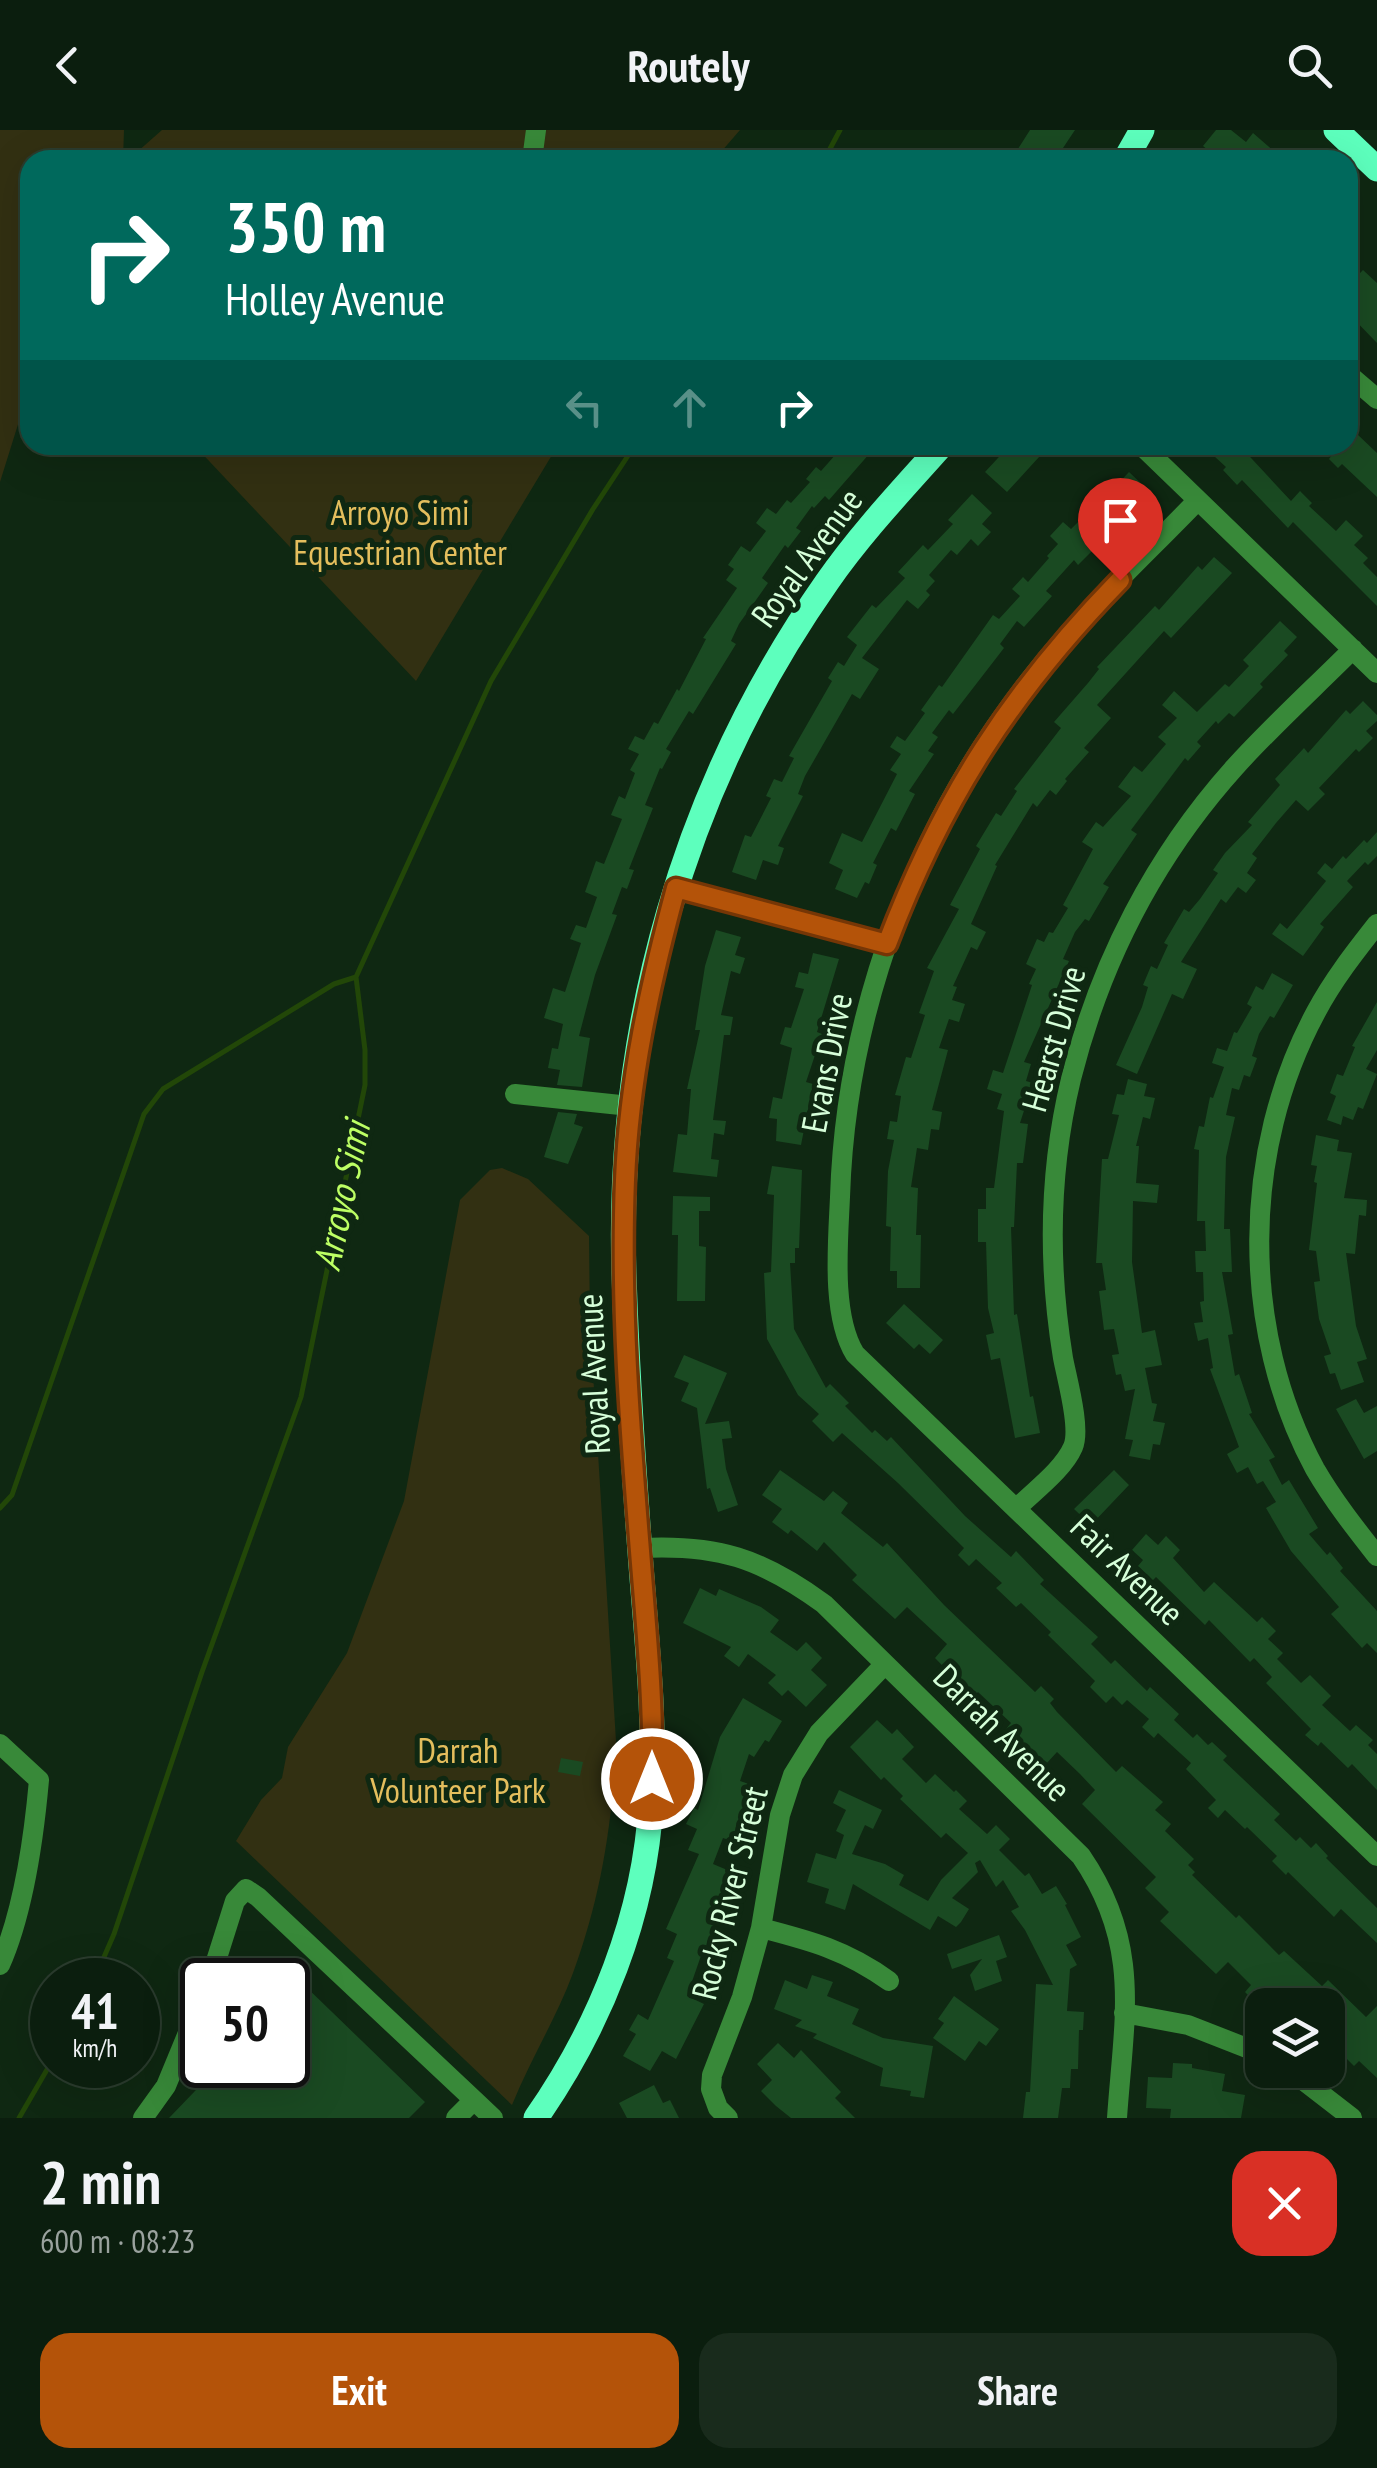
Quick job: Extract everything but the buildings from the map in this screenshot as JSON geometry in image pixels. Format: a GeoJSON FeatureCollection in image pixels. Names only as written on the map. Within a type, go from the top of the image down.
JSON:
{"type":"FeatureCollection","features":[{"type":"Feature","properties":{"kind":"main road"},"geometry":{"type":"LineString","coordinates":[[1336,130],[1357,150]]}},
{"type":"Feature","properties":{"kind":"main road"},"geometry":{"type":"LineString","coordinates":[[1358,151],[1377,169]]}},
{"type":"Feature","properties":{"kind":"main road","name":"Royal Avenue"},"geometry":{"type":"LineString","coordinates":[[536,2118],[560,2082],[601,2002],[636,1900],[651,1806],[651,1689],[624,1272],[630,1106],[640,1038],[676,888],[696,824],[725,756],[786,645],[868,527],[933,455]]}},
{"type":"Feature","properties":{"kind":"street"},"geometry":{"type":"LineString","coordinates":[[1358,383],[1377,399]]}},
{"type":"Feature","properties":{"kind":"street"},"geometry":{"type":"LineString","coordinates":[[1151,455],[1377,672]]}},
{"type":"Feature","properties":{"kind":"street","name":"Evans Drive"},"geometry":{"type":"LineString","coordinates":[[842,1324],[838,1247],[841,1170],[850,1094],[887,944],[910,885],[938,825],[1001,719],[1068,633],[1198,500]]}},
{"type":"Feature","properties":{"kind":"street","name":"Hearst Drive"},"geometry":{"type":"LineString","coordinates":[[1017,1508],[1067,1457],[1076,1434],[1055,1295],[1054,1190],[1070,1083],[1101,983],[1141,897],[1190,822],[1236,767],[1353,649]]}},
{"type":"Feature","properties":{"kind":"street"},"geometry":{"type":"LineString","coordinates":[[676,888],[887,944]]}},
{"type":"Feature","properties":{"kind":"street"},"geometry":{"type":"LineString","coordinates":[[1377,924],[1348,959],[1316,1012],[1290,1069],[1269,1144],[1259,1252],[1263,1308],[1274,1364],[1292,1417],[1315,1468],[1345,1516],[1377,1556]]}},
{"type":"Feature","properties":{"kind":"street"},"geometry":{"type":"LineString","coordinates":[[514,1094],[630,1106]]}},
{"type":"Feature","properties":{"kind":"street","name":"Fair Avenue"},"geometry":{"type":"LineString","coordinates":[[842,1324],[855,1354],[1377,1856]]}},
{"type":"Feature","properties":{"kind":"street","name":"Darrah Avenue"},"geometry":{"type":"LineString","coordinates":[[640,1548],[672,1546],[721,1553],[766,1566],[824,1604],[1081,1856],[1114,1916],[1124,1955],[1116,2118]]}},
{"type":"Feature","properties":{"kind":"street","name":"Rocky River Street"},"geometry":{"type":"LineString","coordinates":[[723,2113],[711,2090],[712,2075],[742,1996],[761,1928],[780,1815],[793,1775],[818,1734],[886,1664]]}},
{"type":"Feature","properties":{"kind":"street"},"geometry":{"type":"LineString","coordinates":[[0,1744],[40,1780],[34,1834],[13,1936],[0,1964]]}},
{"type":"Feature","properties":{"kind":"street"},"geometry":{"type":"LineString","coordinates":[[217,1958],[234,1901],[246,1889],[258,1896],[493,2118]]}},
{"type":"Feature","properties":{"kind":"street"},"geometry":{"type":"LineString","coordinates":[[761,1928],[831,1946],[889,1982]]}},
{"type":"Feature","properties":{"kind":"street"},"geometry":{"type":"LineString","coordinates":[[1124,2013],[1188,2025],[1245,2047]]}},
{"type":"Feature","properties":{"kind":"street"},"geometry":{"type":"LineString","coordinates":[[143,2118],[166,2086],[180,2052]]}},
{"type":"Feature","properties":{"kind":"street"},"geometry":{"type":"LineString","coordinates":[[1313,2088],[1352,2118]]}},
{"type":"Feature","properties":{"kind":"street"},"geometry":{"type":"LineString","coordinates":[[456,2118],[474,2100]]}},
{"type":"Feature","properties":{"kind":"green space"},"geometry":{"type":"Polygon","coordinates":[[[0,130],[124,130],[123,150],[20,150],[20,418],[0,482],[0,130]]]}},
{"type":"Feature","properties":{"kind":"green space"},"geometry":{"type":"Polygon","coordinates":[[[162,130],[740,130],[723,150],[139,150],[162,130]]]}},
{"type":"Feature","properties":{"kind":"green space","name":"Arroyo Simi Equestrian Center"},"geometry":{"type":"Polygon","coordinates":[[[203,455],[552,455],[416,681],[203,455]]]}},
{"type":"Feature","properties":{"kind":"green space","name":"Darrah Volunteer Park"},"geometry":{"type":"Polygon","coordinates":[[[502,1168],[528,1179],[589,1236],[590,1325],[616,1741],[608,1830],[583,1944],[566,1990],[512,2105],[236,1841],[261,1800],[282,1778],[288,1747],[347,1653],[404,1501],[460,1200],[490,1170],[502,1168]]]}},
{"type":"Feature","properties":{"kind":"waterway","name":"Arroyo Simi"},"geometry":{"type":"LineString","coordinates":[[829,150],[840,130]]}},
{"type":"Feature","properties":{"kind":"waterway","name":"Arroyo Simi"},"geometry":{"type":"LineString","coordinates":[[104,1958],[301,1397],[365,1085],[356,977],[491,681],[628,455]]}},
{"type":"Feature","properties":{"kind":"waterway"},"geometry":{"type":"LineString","coordinates":[[0,1508],[12,1495],[144,1114],[163,1089],[334,984],[356,977]]}},
{"type":"Feature","properties":{"kind":"waterway","name":"Arroyo Simi"},"geometry":{"type":"LineString","coordinates":[[19,2118],[36,2088]]}},
{"type":"Feature","properties":{"kind":"route"},"geometry":{"type":"LineString","coordinates":[[652,1779],[651,1689],[624,1272],[625,1180],[640,1038],[676,888],[887,944],[938,825],[1001,719],[1068,633],[1120,580]]}}]}
